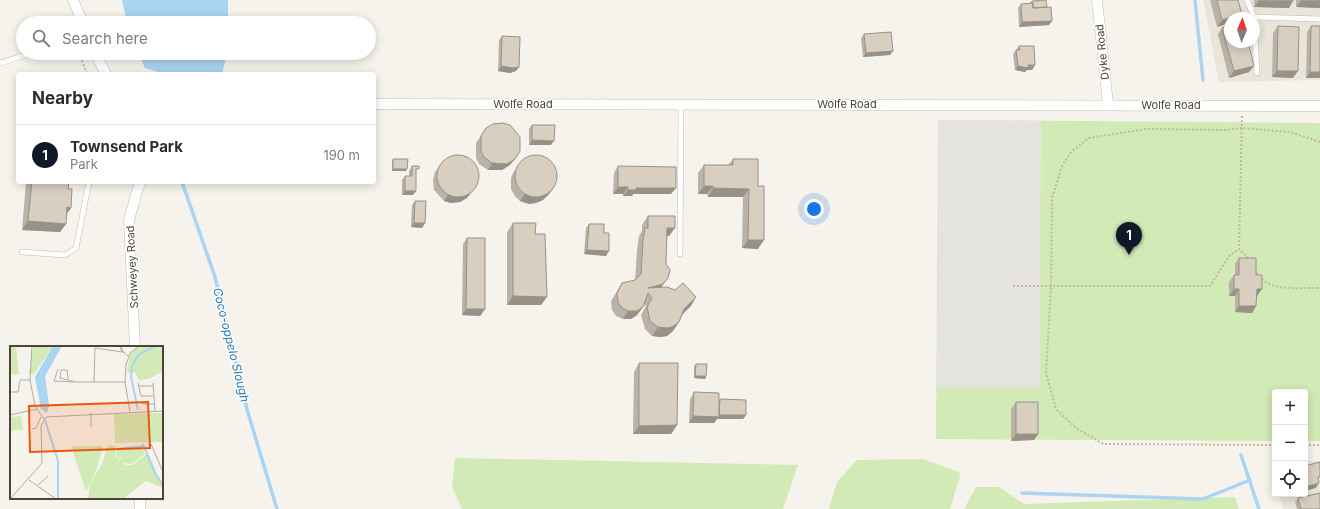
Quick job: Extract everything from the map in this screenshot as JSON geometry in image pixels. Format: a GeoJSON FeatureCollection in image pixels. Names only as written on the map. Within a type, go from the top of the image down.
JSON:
{"type":"FeatureCollection","features":[{"type":"Feature","properties":{"kind":"street"},"geometry":{"type":"LineString","coordinates":[[73,0],[80,16]]}},
{"type":"Feature","properties":{"kind":"street","name":"Dyke Road"},"geometry":{"type":"LineString","coordinates":[[1097,0],[1108,104]]}},
{"type":"Feature","properties":{"kind":"street"},"geometry":{"type":"LineString","coordinates":[[99,60],[105,72]]}},
{"type":"Feature","properties":{"kind":"street","name":"Wolfe Road"},"geometry":{"type":"LineString","coordinates":[[376,104],[1108,104],[1320,106]]}},
{"type":"Feature","properties":{"kind":"street","name":"Schweyey Road"},"geometry":{"type":"LineString","coordinates":[[135,346],[129,220],[139,185]]}},
{"type":"Feature","properties":{"kind":"lane"},"geometry":{"type":"LineString","coordinates":[[1247,0],[1252,12]]}},
{"type":"Feature","properties":{"kind":"lane"},"geometry":{"type":"LineString","coordinates":[[1260,18],[1320,19]]}},
{"type":"Feature","properties":{"kind":"lane"},"geometry":{"type":"LineString","coordinates":[[1256,48],[1257,73]]}},
{"type":"Feature","properties":{"kind":"lane"},"geometry":{"type":"LineString","coordinates":[[0,63],[16,58]]}},
{"type":"Feature","properties":{"kind":"lane"},"geometry":{"type":"LineString","coordinates":[[680,254],[681,104]]}},
{"type":"Feature","properties":{"kind":"lane"},"geometry":{"type":"LineString","coordinates":[[22,252],[65,254],[76,248],[89,184]]}},
{"type":"Feature","properties":{"kind":"path"},"geometry":{"type":"LineString","coordinates":[[82,60],[86,72]]}},
{"type":"Feature","properties":{"kind":"path"},"geometry":{"type":"LineString","coordinates":[[1242,105],[1239,249],[1253,264],[1259,278],[1271,286],[1320,288]]}},
{"type":"Feature","properties":{"kind":"path"},"geometry":{"type":"LineString","coordinates":[[1272,445],[1102,444],[1076,428],[1056,409],[1046,373],[1051,286],[1052,198],[1062,166],[1071,152],[1090,138],[1146,129],[1226,130],[1242,128],[1290,132],[1320,142]]}},
{"type":"Feature","properties":{"kind":"path"},"geometry":{"type":"LineString","coordinates":[[1013,286],[1210,286],[1229,256],[1239,249]]}},
{"type":"Feature","properties":{"kind":"path"},"geometry":{"type":"LineString","coordinates":[[1308,445],[1320,446]]}},
{"type":"Feature","properties":{"kind":"shaded area"},"geometry":{"type":"Polygon","coordinates":[[[1203,0],[1320,0],[1320,80],[1219,82],[1203,0]]]}},
{"type":"Feature","properties":{"kind":"shaded area"},"geometry":{"type":"Polygon","coordinates":[[[938,120],[1041,121],[1040,387],[937,387],[938,120]]]}},
{"type":"Feature","properties":{"kind":"shaded area"},"geometry":{"type":"Polygon","coordinates":[[[1308,461],[1320,461],[1320,509],[1283,509],[1280,497],[1308,497],[1308,461]]]}},
{"type":"Feature","properties":{"kind":"green space"},"geometry":{"type":"Polygon","coordinates":[[[938,120],[1320,123],[1320,441],[1308,441],[1308,389],[1272,389],[1272,441],[936,439],[938,120]]]}},
{"type":"Feature","properties":{"kind":"green space"},"geometry":{"type":"Polygon","coordinates":[[[455,458],[798,465],[783,509],[462,509],[452,487],[455,458]]]}},
{"type":"Feature","properties":{"kind":"green space"},"geometry":{"type":"Polygon","coordinates":[[[923,459],[961,473],[950,509],[829,509],[837,482],[857,460],[923,459]]]}},
{"type":"Feature","properties":{"kind":"green space"},"geometry":{"type":"Polygon","coordinates":[[[976,487],[999,487],[1024,504],[1235,497],[1239,509],[964,509],[976,487]]]}},
{"type":"Feature","properties":{"kind":"water"},"geometry":{"type":"Polygon","coordinates":[[[122,0],[228,0],[228,16],[125,16],[122,0]]]}},
{"type":"Feature","properties":{"kind":"water"},"geometry":{"type":"Polygon","coordinates":[[[141,60],[225,60],[222,72],[158,72],[145,68],[141,60]]]}},
{"type":"Feature","properties":{"kind":"building"},"geometry":{"type":"Polygon","coordinates":[[[1046,0],[1047,7],[1033,8],[1032,1],[1046,0]]]}},
{"type":"Feature","properties":{"kind":"building"},"geometry":{"type":"Polygon","coordinates":[[[1217,0],[1238,0],[1241,12],[1224,12],[1224,20],[1222,20],[1217,0]]]}},
{"type":"Feature","properties":{"kind":"building"},"geometry":{"type":"Polygon","coordinates":[[[1293,0],[1293,1],[1259,1],[1293,0]]]}},
{"type":"Feature","properties":{"kind":"building"},"geometry":{"type":"Polygon","coordinates":[[[1320,0],[1320,1],[1301,1],[1320,0]]]}},
{"type":"Feature","properties":{"kind":"building"},"geometry":{"type":"Polygon","coordinates":[[[1033,3],[1033,8],[1051,7],[1052,21],[1022,22],[1021,4],[1033,3]]]}},
{"type":"Feature","properties":{"kind":"building"},"geometry":{"type":"Polygon","coordinates":[[[1278,26],[1299,27],[1298,71],[1277,71],[1278,26]]]}},
{"type":"Feature","properties":{"kind":"building"},"geometry":{"type":"Polygon","coordinates":[[[1311,26],[1320,26],[1320,72],[1310,72],[1311,26]]]}},
{"type":"Feature","properties":{"kind":"building"},"geometry":{"type":"Polygon","coordinates":[[[891,32],[893,51],[866,53],[864,34],[891,32]]]}},
{"type":"Feature","properties":{"kind":"building"},"geometry":{"type":"Polygon","coordinates":[[[502,36],[520,37],[519,67],[513,68],[501,66],[502,36]]]}},
{"type":"Feature","properties":{"kind":"building"},"geometry":{"type":"Polygon","coordinates":[[[1019,46],[1034,46],[1035,65],[1028,65],[1028,68],[1018,66],[1016,50],[1020,50],[1019,46]]]}},
{"type":"Feature","properties":{"kind":"building"},"geometry":{"type":"Polygon","coordinates":[[[1228,48],[1250,48],[1254,66],[1234,71],[1228,48]]]}},
{"type":"Feature","properties":{"kind":"building"},"geometry":{"type":"Polygon","coordinates":[[[502,123],[510,125],[520,137],[520,151],[515,159],[507,164],[492,163],[484,157],[481,151],[481,136],[486,128],[493,124],[502,123]]]}},
{"type":"Feature","properties":{"kind":"building"},"geometry":{"type":"Polygon","coordinates":[[[532,125],[555,125],[554,141],[532,140],[532,125]]]}},
{"type":"Feature","properties":{"kind":"building"},"geometry":{"type":"Polygon","coordinates":[[[458,155],[473,161],[479,176],[473,191],[458,197],[443,191],[437,176],[443,161],[458,155]]]}},
{"type":"Feature","properties":{"kind":"building"},"geometry":{"type":"Polygon","coordinates":[[[536,155],[551,161],[557,176],[551,191],[536,197],[521,191],[515,176],[521,161],[536,155]]]}},
{"type":"Feature","properties":{"kind":"building"},"geometry":{"type":"Polygon","coordinates":[[[393,159],[408,159],[407,169],[393,169],[393,159]]]}},
{"type":"Feature","properties":{"kind":"building"},"geometry":{"type":"Polygon","coordinates":[[[733,159],[758,159],[758,186],[764,186],[764,240],[748,240],[749,189],[713,188],[713,186],[704,186],[704,165],[733,165],[733,159]]]}},
{"type":"Feature","properties":{"kind":"building"},"geometry":{"type":"Polygon","coordinates":[[[412,166],[419,166],[419,169],[416,169],[416,191],[405,191],[405,176],[412,176],[412,166]]]}},
{"type":"Feature","properties":{"kind":"building"},"geometry":{"type":"Polygon","coordinates":[[[618,166],[676,167],[676,188],[636,188],[636,190],[628,190],[628,187],[618,187],[618,166]]]}},
{"type":"Feature","properties":{"kind":"building"},"geometry":{"type":"Polygon","coordinates":[[[32,184],[69,184],[68,189],[72,189],[71,208],[67,207],[66,224],[28,221],[32,184]]]}},
{"type":"Feature","properties":{"kind":"building"},"geometry":{"type":"Polygon","coordinates":[[[415,201],[426,201],[425,223],[414,223],[415,201]]]}},
{"type":"Feature","properties":{"kind":"building"},"geometry":{"type":"Polygon","coordinates":[[[648,216],[675,216],[675,228],[667,228],[666,264],[670,270],[668,278],[663,284],[648,288],[667,287],[675,290],[683,283],[696,297],[684,309],[679,322],[672,327],[667,328],[658,327],[650,321],[647,307],[652,298],[648,293],[643,307],[637,311],[628,311],[622,308],[618,302],[617,293],[622,283],[635,280],[641,274],[643,241],[645,228],[648,228],[648,216]]]}},
{"type":"Feature","properties":{"kind":"building"},"geometry":{"type":"Polygon","coordinates":[[[513,223],[536,223],[535,234],[545,234],[547,297],[513,296],[513,223]]]}},
{"type":"Feature","properties":{"kind":"building"},"geometry":{"type":"Polygon","coordinates":[[[589,224],[604,224],[604,233],[609,233],[609,251],[587,250],[589,224]]]}},
{"type":"Feature","properties":{"kind":"building"},"geometry":{"type":"Polygon","coordinates":[[[467,238],[485,238],[485,309],[466,309],[467,238]]]}},
{"type":"Feature","properties":{"kind":"building"},"geometry":{"type":"Polygon","coordinates":[[[1239,258],[1256,258],[1256,275],[1262,275],[1262,289],[1257,289],[1256,306],[1239,306],[1239,289],[1234,289],[1234,275],[1239,275],[1239,258]]]}},
{"type":"Feature","properties":{"kind":"building"},"geometry":{"type":"Polygon","coordinates":[[[639,363],[678,363],[677,425],[639,426],[639,363]]]}},
{"type":"Feature","properties":{"kind":"building"},"geometry":{"type":"Polygon","coordinates":[[[696,364],[707,364],[706,376],[695,376],[696,364]]]}},
{"type":"Feature","properties":{"kind":"building"},"geometry":{"type":"Polygon","coordinates":[[[694,392],[719,393],[719,417],[693,416],[694,392]]]}},
{"type":"Feature","properties":{"kind":"building"},"geometry":{"type":"Polygon","coordinates":[[[720,399],[746,400],[746,415],[719,415],[720,399]]]}},
{"type":"Feature","properties":{"kind":"building"},"geometry":{"type":"Polygon","coordinates":[[[1016,402],[1038,402],[1038,434],[1016,434],[1016,402]]]}},
{"type":"Feature","properties":{"kind":"building"},"geometry":{"type":"Polygon","coordinates":[[[1320,462],[1320,477],[1318,477],[1319,483],[1308,486],[1308,465],[1320,462]]]}},
{"type":"Feature","properties":{"kind":"building"},"geometry":{"type":"Polygon","coordinates":[[[1320,493],[1320,509],[1301,509],[1298,498],[1308,497],[1308,496],[1320,493]]]}},
{"type":"Feature","properties":{"kind":"waterway"},"geometry":{"type":"LineString","coordinates":[[1195,0],[1203,80]]}},
{"type":"Feature","properties":{"kind":"waterway","name":"Coco-oppelo Slough"},"geometry":{"type":"LineString","coordinates":[[183,184],[215,277],[248,413],[277,509]]}},
{"type":"Feature","properties":{"kind":"waterway"},"geometry":{"type":"LineString","coordinates":[[1241,455],[1259,509]]}},
{"type":"Feature","properties":{"kind":"waterway"},"geometry":{"type":"LineString","coordinates":[[1022,493],[1203,499],[1250,480]]}},
{"type":"Feature","properties":{"kind":"place","name":"Townsend Park"},"geometry":{"type":"Point","coordinates":[1129,255]}}]}
